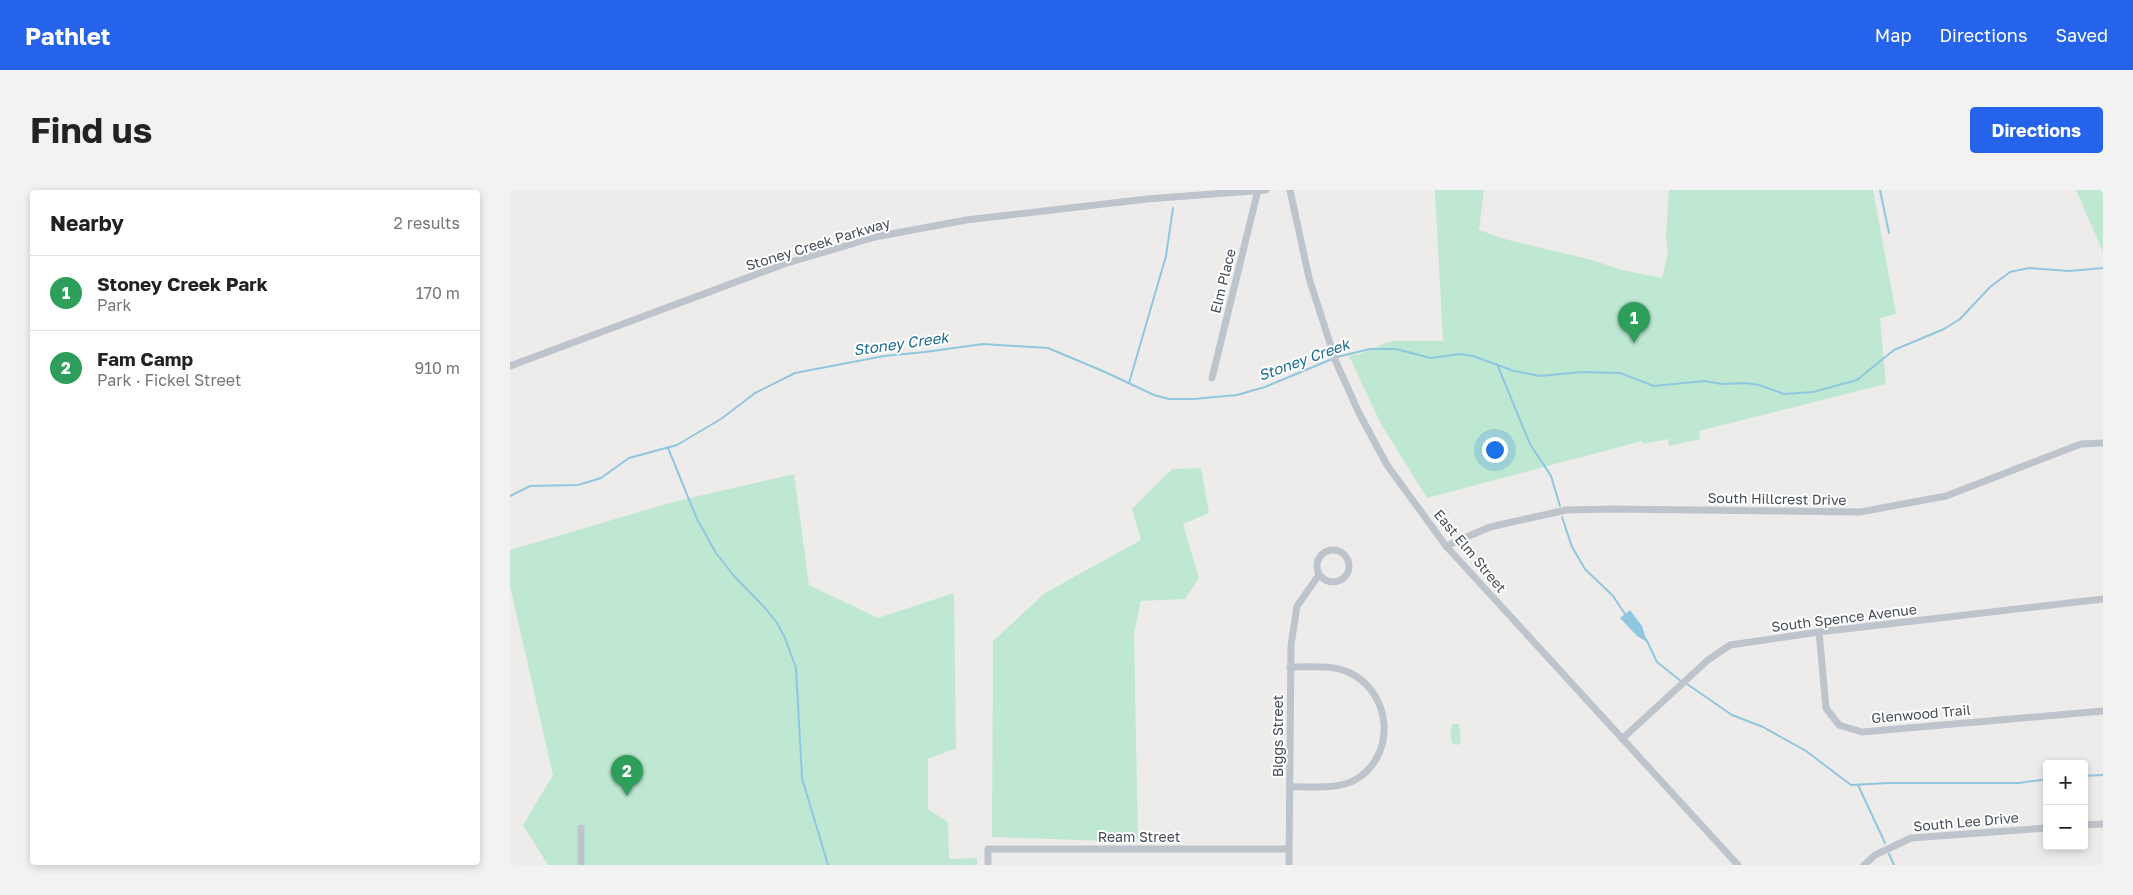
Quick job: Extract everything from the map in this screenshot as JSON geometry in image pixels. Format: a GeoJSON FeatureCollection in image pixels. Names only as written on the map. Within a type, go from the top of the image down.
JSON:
{"type":"FeatureCollection","features":[{"type":"Feature","properties":{"kind":"street","name":"Elm Place"},"geometry":{"type":"LineString","coordinates":[[1212,378],[1258,190]]}},
{"type":"Feature","properties":{"kind":"street","name":"Stoney Creek Parkway"},"geometry":{"type":"LineString","coordinates":[[510,366],[784,264],[875,237],[966,220],[1147,199],[1266,190]]}},
{"type":"Feature","properties":{"kind":"street","name":"East Elm Street"},"geometry":{"type":"LineString","coordinates":[[1290,190],[1309,278],[1330,342],[1359,413],[1387,465],[1446,546],[1738,865]]}},
{"type":"Feature","properties":{"kind":"street","name":"South Hillcrest Drive"},"geometry":{"type":"LineString","coordinates":[[1446,546],[1490,527],[1566,510],[1860,512],[1946,496],[2081,444],[2103,443]]}},
{"type":"Feature","properties":{"kind":"street"},"geometry":{"type":"LineString","coordinates":[[1336,549],[1346,555],[1350,565],[1348,574],[1338,581],[1330,582],[1320,575],[1317,566],[1318,559],[1324,552],[1336,549]]}},
{"type":"Feature","properties":{"kind":"street","name":"Biggs Street"},"geometry":{"type":"LineString","coordinates":[[1289,865],[1291,645],[1297,606],[1320,575]]}},
{"type":"Feature","properties":{"kind":"street","name":"South Spence Avenue"},"geometry":{"type":"LineString","coordinates":[[1622,739],[1708,660],[1730,645],[1819,632],[2103,599]]}},
{"type":"Feature","properties":{"kind":"street","name":"Glenwood Trail"},"geometry":{"type":"LineString","coordinates":[[1819,632],[1826,708],[1839,725],[1862,732],[2103,711]]}},
{"type":"Feature","properties":{"kind":"street"},"geometry":{"type":"LineString","coordinates":[[1290,667],[1336,668],[1354,674],[1370,687],[1381,704],[1385,722],[1384,739],[1379,755],[1368,770],[1355,780],[1337,786],[1291,787]]}},
{"type":"Feature","properties":{"kind":"street"},"geometry":{"type":"LineString","coordinates":[[2088,825],[2103,824]]}},
{"type":"Feature","properties":{"kind":"street"},"geometry":{"type":"LineString","coordinates":[[581,865],[582,828]]}},
{"type":"Feature","properties":{"kind":"street","name":"South Lee Drive"},"geometry":{"type":"LineString","coordinates":[[1864,865],[1875,855],[1911,838],[2043,828]]}},
{"type":"Feature","properties":{"kind":"street","name":"Ream Street"},"geometry":{"type":"LineString","coordinates":[[988,865],[988,849],[1289,850]]}},
{"type":"Feature","properties":{"kind":"green space"},"geometry":{"type":"Polygon","coordinates":[[[1435,190],[1484,190],[1479,230],[1508,240],[1592,260],[1622,270],[1662,278],[1668,253],[1666,236],[1669,190],[1873,190],[1896,314],[1880,318],[1886,384],[1699,431],[1700,439],[1669,446],[1668,439],[1643,444],[1642,441],[1427,498],[1381,424],[1349,356],[1360,354],[1391,341],[1443,341],[1435,190]]]}},
{"type":"Feature","properties":{"kind":"green space"},"geometry":{"type":"Polygon","coordinates":[[[2076,190],[2103,190],[2103,252],[2079,197],[2076,190]]]}},
{"type":"Feature","properties":{"kind":"green space"},"geometry":{"type":"Polygon","coordinates":[[[1201,468],[1209,513],[1183,524],[1199,578],[1185,599],[1141,601],[1134,632],[1138,842],[992,837],[993,641],[1045,593],[1141,540],[1132,509],[1172,469],[1201,468]]]}},
{"type":"Feature","properties":{"kind":"green space"},"geometry":{"type":"Polygon","coordinates":[[[794,474],[809,585],[878,618],[954,593],[956,748],[928,759],[928,809],[948,822],[949,859],[977,858],[977,865],[548,865],[523,825],[553,775],[510,586],[510,550],[673,502],[794,474]]]}},
{"type":"Feature","properties":{"kind":"green space"},"geometry":{"type":"Polygon","coordinates":[[[1453,724],[1459,724],[1461,742],[1458,745],[1453,744],[1451,739],[1453,724]]]}},
{"type":"Feature","properties":{"kind":"water"},"geometry":{"type":"Polygon","coordinates":[[[1630,610],[1642,626],[1647,642],[1637,636],[1620,618],[1630,610]]]}},
{"type":"Feature","properties":{"kind":"waterway"},"geometry":{"type":"LineString","coordinates":[[1880,190],[1889,233]]}},
{"type":"Feature","properties":{"kind":"waterway"},"geometry":{"type":"LineString","coordinates":[[1129,383],[1166,256],[1173,208]]}},
{"type":"Feature","properties":{"kind":"waterway","name":"Stoney Creek"},"geometry":{"type":"LineString","coordinates":[[510,496],[530,486],[578,485],[601,478],[629,458],[677,445],[721,419],[755,393],[795,373],[884,356],[983,344],[1048,348],[1154,395],[1169,399],[1237,395],[1265,387],[1337,357],[1370,349],[1396,349],[1431,358],[1460,354],[1473,356],[1514,371],[1540,376],[1582,372],[1620,373],[1654,386],[1704,381],[1722,384],[1746,383],[1759,385],[1784,394],[1813,392],[1857,380],[1894,350],[1944,329],[1960,319],[1990,287],[2010,272],[2029,268],[2069,271],[2103,268]]}},
{"type":"Feature","properties":{"kind":"waterway"},"geometry":{"type":"LineString","coordinates":[[1497,364],[1530,444],[1551,476],[1560,506]]}},
{"type":"Feature","properties":{"kind":"waterway"},"geometry":{"type":"LineString","coordinates":[[668,448],[697,519],[716,553],[734,576],[766,609],[777,623],[785,638],[796,668],[802,778],[828,865]]}},
{"type":"Feature","properties":{"kind":"waterway"},"geometry":{"type":"LineString","coordinates":[[1562,517],[1572,547],[1585,569],[1613,596],[1625,614]]}},
{"type":"Feature","properties":{"kind":"waterway"},"geometry":{"type":"LineString","coordinates":[[1646,639],[1657,662],[1682,682]]}},
{"type":"Feature","properties":{"kind":"waterway"},"geometry":{"type":"LineString","coordinates":[[1687,684],[1732,715],[1763,727],[1806,751],[1851,785],[1888,783],[2019,783],[2043,780]]}},
{"type":"Feature","properties":{"kind":"waterway"},"geometry":{"type":"LineString","coordinates":[[2088,776],[2103,775]]}},
{"type":"Feature","properties":{"kind":"waterway"},"geometry":{"type":"LineString","coordinates":[[1858,785],[1885,843]]}},
{"type":"Feature","properties":{"kind":"waterway"},"geometry":{"type":"LineString","coordinates":[[1889,854],[1894,865]]}},
{"type":"Feature","properties":{"kind":"place","name":"Stoney Creek Park"},"geometry":{"type":"Point","coordinates":[1634,343]}},
{"type":"Feature","properties":{"kind":"place","name":"Fam Camp"},"geometry":{"type":"Point","coordinates":[627,796]}}]}
